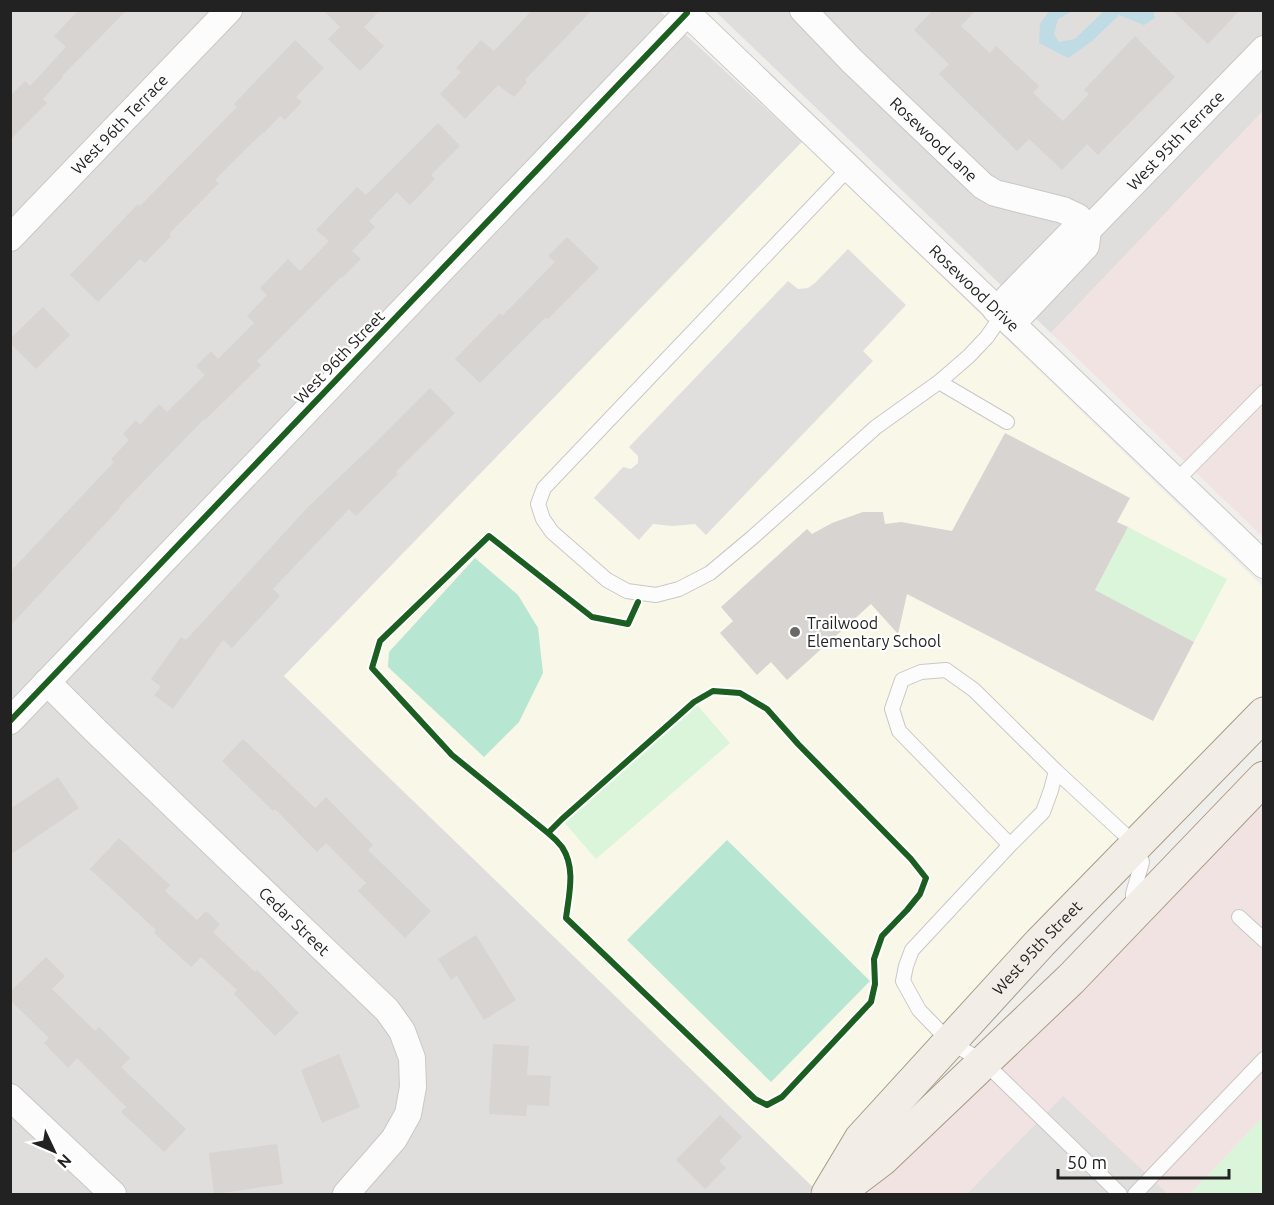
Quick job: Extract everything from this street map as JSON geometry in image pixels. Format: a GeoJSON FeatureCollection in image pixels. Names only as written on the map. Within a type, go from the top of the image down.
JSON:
{"type":"FeatureCollection","features":[{"type":"Feature","properties":{"kind":"main road","name":"West 95th Street"},"geometry":{"type":"LineString","coordinates":[[828,1194],[861,1139],[1040,943],[1263,714]]}},
{"type":"Feature","properties":{"kind":"main road"},"geometry":{"type":"LineString","coordinates":[[836,1194],[882,1159],[1071,979],[1263,778]]}},
{"type":"Feature","properties":{"kind":"street","name":"West 96th Terrace"},"geometry":{"type":"LineString","coordinates":[[10,238],[229,10]]}},
{"type":"Feature","properties":{"kind":"street","name":"Rosewood Lane"},"geometry":{"type":"LineString","coordinates":[[803,10],[852,61],[984,186],[995,193],[1063,210],[1078,217],[1088,230]]}},
{"type":"Feature","properties":{"kind":"street","name":"Rosewood Drive"},"geometry":{"type":"LineString","coordinates":[[686,12],[1263,565]]}},
{"type":"Feature","properties":{"kind":"street","name":"West 96th Street"},"geometry":{"type":"LineString","coordinates":[[10,721],[686,12]]}},
{"type":"Feature","properties":{"kind":"street","name":"West 95th Terrace"},"geometry":{"type":"LineString","coordinates":[[1003,316],[1086,246],[1088,230],[1263,49]]}},
{"type":"Feature","properties":{"kind":"street","name":"Cedar Street"},"geometry":{"type":"LineString","coordinates":[[47,682],[387,1010],[402,1031],[412,1059],[413,1087],[408,1114],[394,1139],[346,1194]]}},
{"type":"Feature","properties":{"kind":"street"},"geometry":{"type":"LineString","coordinates":[[10,1097],[113,1194]]}},
{"type":"Feature","properties":{"kind":"lane"},"geometry":{"type":"LineString","coordinates":[[849,168],[544,488],[538,504],[543,519],[552,532],[607,580],[627,591],[656,595],[678,589],[710,573],[876,427],[939,382],[969,356],[1003,316]]}},
{"type":"Feature","properties":{"kind":"lane"},"geometry":{"type":"LineString","coordinates":[[939,382],[1007,422]]}},
{"type":"Feature","properties":{"kind":"lane"},"geometry":{"type":"LineString","coordinates":[[1176,481],[1263,392]]}},
{"type":"Feature","properties":{"kind":"lane"},"geometry":{"type":"LineString","coordinates":[[1010,845],[899,731],[892,709],[902,680],[921,672],[946,670],[974,690],[1056,771],[1136,845],[1142,862],[1133,894],[1133,915]]}},
{"type":"Feature","properties":{"kind":"lane"},"geometry":{"type":"LineString","coordinates":[[1056,771],[1043,812],[912,950],[903,981],[919,1010],[950,1042],[984,1062],[1120,1194]]}},
{"type":"Feature","properties":{"kind":"lane"},"geometry":{"type":"LineString","coordinates":[[1239,916],[1263,940]]}},
{"type":"Feature","properties":{"kind":"lane"},"geometry":{"type":"LineString","coordinates":[[1135,1194],[1263,1059]]}},
{"type":"Feature","properties":{"kind":"shaded area"},"geometry":{"type":"Polygon","coordinates":[[[10,11],[660,11],[802,142],[284,676],[814,1188],[807,1194],[11,1194],[10,11]]]}},
{"type":"Feature","properties":{"kind":"shaded area"},"geometry":{"type":"Polygon","coordinates":[[[715,11],[1263,11],[1263,111],[1051,333],[715,11]]]}},
{"type":"Feature","properties":{"kind":"shaded area"},"geometry":{"type":"Polygon","coordinates":[[[1263,111],[1263,537],[1051,333],[1263,111]]]}},
{"type":"Feature","properties":{"kind":"shaded area","name":"Trailwood Elementary School"},"geometry":{"type":"Polygon","coordinates":[[[802,142],[1263,587],[1263,702],[814,1188],[284,676],[802,142]]]}},
{"type":"Feature","properties":{"kind":"shaded area"},"geometry":{"type":"Polygon","coordinates":[[[848,249],[906,305],[863,351],[873,361],[706,535],[695,524],[672,526],[653,524],[639,540],[594,498],[623,467],[631,469],[638,463],[638,456],[629,447],[788,281],[798,289],[808,288],[848,249]]]}},
{"type":"Feature","properties":{"kind":"shaded area"},"geometry":{"type":"Polygon","coordinates":[[[1263,799],[1263,1117],[1190,1194],[865,1194],[915,1145],[1021,1049],[1263,799]]]}},
{"type":"Feature","properties":{"kind":"shaded area"},"geometry":{"type":"Polygon","coordinates":[[[1063,1096],[1168,1194],[967,1194],[1063,1096]]]}},
{"type":"Feature","properties":{"kind":"green space"},"geometry":{"type":"Polygon","coordinates":[[[1128,527],[1227,579],[1194,642],[1095,590],[1128,527]]]}},
{"type":"Feature","properties":{"kind":"green space"},"geometry":{"type":"Polygon","coordinates":[[[475,558],[518,595],[538,628],[543,673],[519,722],[484,757],[388,667],[389,652],[475,558]]]}},
{"type":"Feature","properties":{"kind":"green space"},"geometry":{"type":"Polygon","coordinates":[[[697,705],[730,743],[596,859],[563,821],[697,705]]]}},
{"type":"Feature","properties":{"kind":"green space"},"geometry":{"type":"Polygon","coordinates":[[[727,840],[870,981],[771,1082],[627,940],[727,840]]]}},
{"type":"Feature","properties":{"kind":"green space"},"geometry":{"type":"Polygon","coordinates":[[[1263,1117],[1263,1194],[1190,1194],[1263,1117]]]}},
{"type":"Feature","properties":{"kind":"water"},"geometry":{"type":"Polygon","coordinates":[[[1050,10],[1073,11],[1058,19],[1054,34],[1059,42],[1075,39],[1104,11],[1153,11],[1155,18],[1144,25],[1119,15],[1092,41],[1068,58],[1039,43],[1040,24],[1050,10]]]}},
{"type":"Feature","properties":{"kind":"building"},"geometry":{"type":"Polygon","coordinates":[[[79,10],[127,10],[62,76],[43,99],[47,103],[10,140],[10,96],[25,81],[30,86],[66,47],[54,36],[79,10]]]}},
{"type":"Feature","properties":{"kind":"building"},"geometry":{"type":"Polygon","coordinates":[[[323,10],[380,10],[364,27],[384,46],[360,71],[328,39],[340,27],[323,10]]]}},
{"type":"Feature","properties":{"kind":"building"},"geometry":{"type":"Polygon","coordinates":[[[532,10],[592,10],[525,80],[527,82],[514,97],[498,85],[465,119],[440,94],[461,72],[456,68],[481,40],[494,51],[532,10]]]}},
{"type":"Feature","properties":{"kind":"building"},"geometry":{"type":"Polygon","coordinates":[[[933,10],[976,10],[961,26],[990,53],[996,46],[1039,86],[1033,93],[1063,121],[1089,94],[1084,90],[1135,36],[1175,77],[1098,155],[1087,144],[1062,170],[1029,139],[1017,151],[939,74],[949,64],[914,30],[933,10]]]}},
{"type":"Feature","properties":{"kind":"building"},"geometry":{"type":"Polygon","coordinates":[[[1172,10],[1240,10],[1208,44],[1172,10]]]}},
{"type":"Feature","properties":{"kind":"building"},"geometry":{"type":"Polygon","coordinates":[[[295,40],[324,68],[296,97],[302,102],[285,120],[280,116],[263,132],[215,180],[219,183],[169,234],[171,236],[145,263],[140,259],[98,302],[70,275],[138,204],[140,206],[237,107],[234,104],[295,40]]]}},
{"type":"Feature","properties":{"kind":"building"},"geometry":{"type":"Polygon","coordinates":[[[438,123],[460,146],[431,175],[435,179],[410,205],[397,192],[369,221],[375,227],[352,251],[361,259],[257,361],[261,365],[204,419],[119,507],[10,626],[10,572],[114,462],[111,459],[129,440],[123,434],[136,420],[140,425],[159,404],[167,412],[205,375],[196,366],[211,351],[218,359],[254,323],[247,316],[267,295],[260,288],[288,259],[300,271],[329,241],[316,230],[357,187],[366,195],[438,123]]]}},
{"type":"Feature","properties":{"kind":"building"},"geometry":{"type":"Polygon","coordinates":[[[567,237],[599,268],[480,383],[455,359],[500,313],[502,316],[555,262],[548,256],[567,237]]]}},
{"type":"Feature","properties":{"kind":"building"},"geometry":{"type":"Polygon","coordinates":[[[43,307],[70,335],[36,369],[10,343],[10,339],[43,307]]]}},
{"type":"Feature","properties":{"kind":"building"},"geometry":{"type":"Polygon","coordinates":[[[430,388],[455,413],[356,516],[349,509],[273,589],[280,596],[232,648],[223,640],[173,709],[154,695],[161,687],[151,679],[181,637],[186,640],[308,507],[430,388]]]}},
{"type":"Feature","properties":{"kind":"building","name":"Trailwood Elementary School"},"geometry":{"type":"Polygon","coordinates":[[[1005,433],[1130,498],[1117,522],[1128,527],[1095,590],[1194,642],[1153,721],[907,594],[898,634],[871,604],[787,680],[771,662],[757,675],[720,633],[733,621],[721,607],[807,529],[812,534],[832,523],[863,512],[883,512],[885,524],[901,522],[952,531],[1005,433]]]}},
{"type":"Feature","properties":{"kind":"building"},"geometry":{"type":"Polygon","coordinates":[[[243,739],[315,808],[326,797],[373,845],[368,850],[431,911],[405,938],[358,891],[366,883],[326,843],[317,852],[275,809],[273,811],[222,761],[243,739]]]}},
{"type":"Feature","properties":{"kind":"building"},"geometry":{"type":"Polygon","coordinates":[[[58,777],[79,808],[10,855],[10,809],[58,777]]]}},
{"type":"Feature","properties":{"kind":"building"},"geometry":{"type":"Polygon","coordinates":[[[119,838],[170,885],[165,891],[197,920],[206,911],[220,924],[213,932],[255,972],[257,970],[299,1013],[275,1036],[234,994],[237,990],[201,957],[191,967],[154,933],[156,930],[90,869],[119,838]]]}},
{"type":"Feature","properties":{"kind":"building"},"geometry":{"type":"Polygon","coordinates":[[[476,935],[516,1000],[484,1020],[457,976],[451,980],[438,959],[476,935]]]}},
{"type":"Feature","properties":{"kind":"building"},"geometry":{"type":"Polygon","coordinates":[[[46,957],[65,976],[52,989],[95,1031],[99,1027],[130,1058],[121,1067],[186,1129],[164,1152],[121,1112],[126,1107],[77,1058],[68,1068],[44,1043],[49,1038],[10,1000],[10,992],[46,957]]]}},
{"type":"Feature","properties":{"kind":"building"},"geometry":{"type":"Polygon","coordinates":[[[493,1044],[529,1046],[527,1075],[551,1076],[549,1106],[527,1105],[526,1116],[489,1114],[493,1044]]]}},
{"type":"Feature","properties":{"kind":"building"},"geometry":{"type":"Polygon","coordinates":[[[339,1054],[360,1107],[322,1123],[301,1070],[339,1054]]]}},
{"type":"Feature","properties":{"kind":"building"},"geometry":{"type":"Polygon","coordinates":[[[720,1115],[742,1137],[719,1161],[726,1168],[705,1189],[676,1160],[720,1115]]]}},
{"type":"Feature","properties":{"kind":"building"},"geometry":{"type":"Polygon","coordinates":[[[277,1144],[283,1184],[214,1194],[209,1153],[277,1144]]]}},
{"type":"Feature","properties":{"kind":"cycle path"},"geometry":{"type":"LineString","coordinates":[[10,721],[687,13]]}},
{"type":"Feature","properties":{"kind":"cycle path"},"geometry":{"type":"LineString","coordinates":[[548,833],[452,755],[372,668],[380,641],[489,536],[592,617],[628,624],[638,602]]}},
{"type":"Feature","properties":{"kind":"cycle path"},"geometry":{"type":"LineString","coordinates":[[713,691],[740,693],[767,709],[798,744],[911,859],[926,878],[920,894],[882,936],[874,959],[875,984],[871,1002],[782,1097],[767,1105],[755,1099],[566,918],[570,891],[569,864],[562,847],[548,833],[694,702],[713,691]]}},
{"type":"Feature","properties":{"kind":"place","name":"Trailwood Elementary School"},"geometry":{"type":"Point","coordinates":[795,632]}}]}
